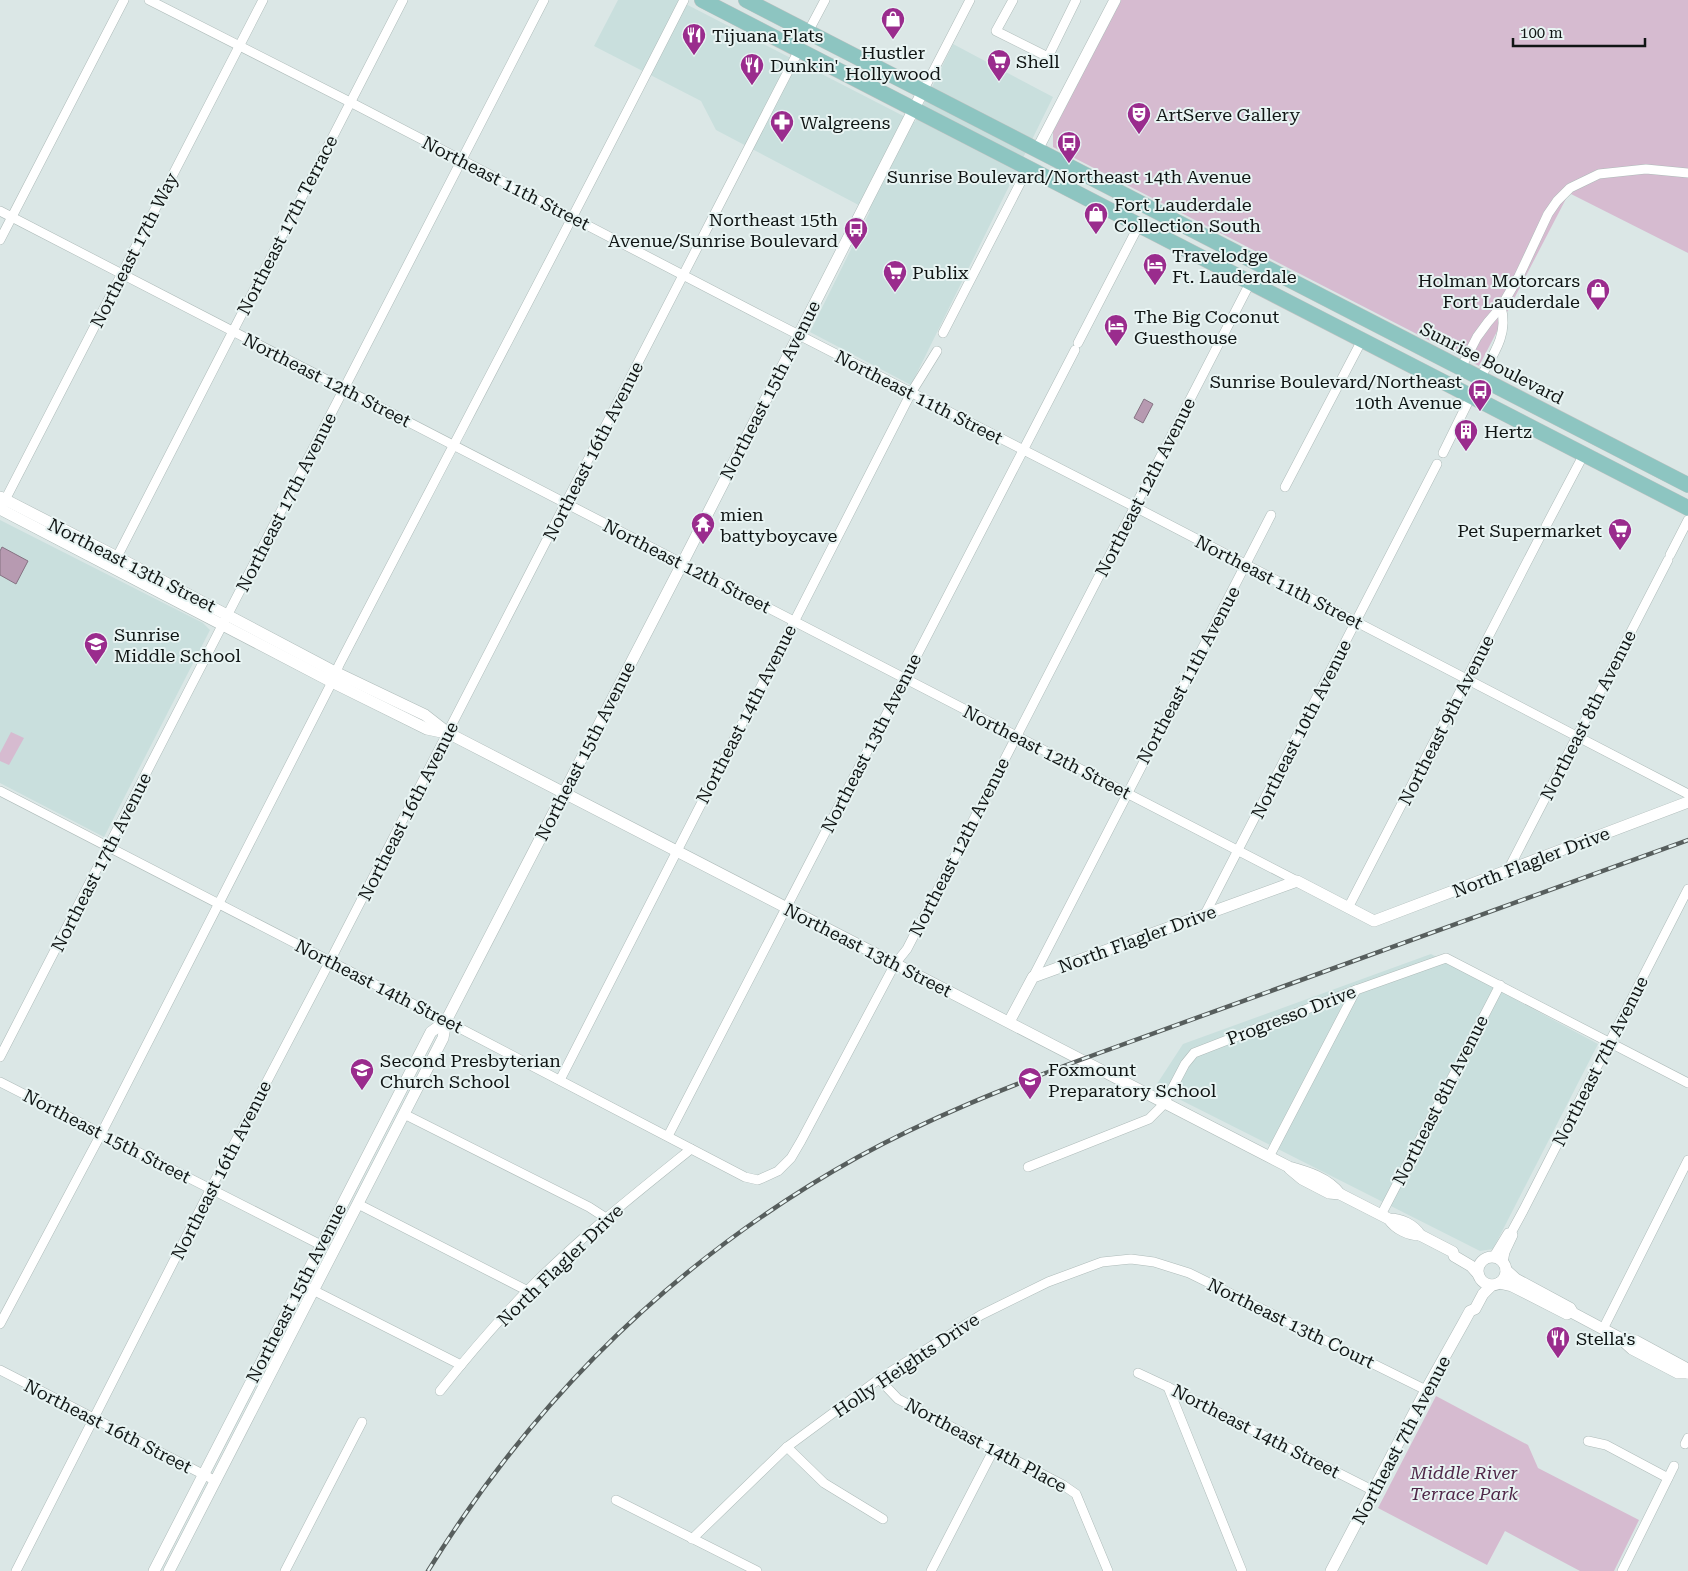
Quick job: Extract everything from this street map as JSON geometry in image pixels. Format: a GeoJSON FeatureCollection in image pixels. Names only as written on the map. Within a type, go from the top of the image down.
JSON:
{"type":"FeatureCollection","features":[{"type":"Feature","properties":{"kind":"main road"},"geometry":{"type":"LineString","coordinates":[[702,0],[1688,508]]}},
{"type":"Feature","properties":{"kind":"main road","name":"Sunrise Boulevard"},"geometry":{"type":"LineString","coordinates":[[746,0],[1688,485]]}},
{"type":"Feature","properties":{"kind":"main road"},"geometry":{"type":"LineString","coordinates":[[1250,283],[1267,277],[1288,279]]}},
{"type":"Feature","properties":{"kind":"main road"},"geometry":{"type":"LineString","coordinates":[[1444,382],[1460,383],[1480,378]]}},
{"type":"Feature","properties":{"kind":"main road"},"geometry":{"type":"LineString","coordinates":[[1558,440],[1578,440],[1592,435]]}},
{"type":"Feature","properties":{"kind":"street"},"geometry":{"type":"LineString","coordinates":[[0,240],[124,0]]}},
{"type":"Feature","properties":{"kind":"street","name":"Northeast 11th Street"},"geometry":{"type":"LineString","coordinates":[[149,0],[1356,621],[1688,794]]}},
{"type":"Feature","properties":{"kind":"street","name":"Northeast 17th Way"},"geometry":{"type":"LineString","coordinates":[[2,504],[263,0]]}},
{"type":"Feature","properties":{"kind":"street","name":"Northeast 17th Terrace"},"geometry":{"type":"LineString","coordinates":[[117,556],[402,0]]}},
{"type":"Feature","properties":{"kind":"street","name":"Northeast 17th Avenue"},"geometry":{"type":"LineString","coordinates":[[0,1057],[544,0]]}},
{"type":"Feature","properties":{"kind":"street"},"geometry":{"type":"LineString","coordinates":[[0,1324],[101,1134],[335,678],[344,656],[573,218],[684,0]]}},
{"type":"Feature","properties":{"kind":"street"},"geometry":{"type":"LineString","coordinates":[[808,32],[825,0]]}},
{"type":"Feature","properties":{"kind":"street","name":"Northeast 15th Avenue"},"geometry":{"type":"LineString","coordinates":[[170,1571],[444,1038],[446,1020],[682,564],[970,0]]}},
{"type":"Feature","properties":{"kind":"street"},"geometry":{"type":"LineString","coordinates":[[1013,0],[996,31],[1048,57],[1076,0]]}},
{"type":"Feature","properties":{"kind":"street"},"geometry":{"type":"LineString","coordinates":[[1037,150],[1115,0]]}},
{"type":"Feature","properties":{"kind":"street","name":"Northeast 16th Avenue"},"geometry":{"type":"LineString","coordinates":[[16,1571],[211,1188],[448,733],[799,50]]}},
{"type":"Feature","properties":{"kind":"street"},"geometry":{"type":"LineString","coordinates":[[943,333],[1028,168]]}},
{"type":"Feature","properties":{"kind":"street"},"geometry":{"type":"LineString","coordinates":[[1461,368],[1477,337],[1501,307],[1519,276],[1548,214],[1557,201],[1570,188],[1599,174],[1646,169],[1688,173]]}},
{"type":"Feature","properties":{"kind":"street","name":"Northeast 12th Street"},"geometry":{"type":"LineString","coordinates":[[0,212],[1374,921]]}},
{"type":"Feature","properties":{"kind":"street","name":"Northeast 13th Avenue"},"geometry":{"type":"LineString","coordinates":[[668,1136],[1139,225]]}},
{"type":"Feature","properties":{"kind":"street","name":"Northeast 12th Avenue"},"geometry":{"type":"LineString","coordinates":[[758,1180],[778,1171],[791,1158],[802,1141],[895,964],[907,949],[1250,283]]}},
{"type":"Feature","properties":{"kind":"street"},"geometry":{"type":"LineString","coordinates":[[1480,378],[1501,339],[1504,317],[1501,307]]}},
{"type":"Feature","properties":{"kind":"street"},"geometry":{"type":"LineString","coordinates":[[1285,487],[1362,340]]}},
{"type":"Feature","properties":{"kind":"street","name":"Northeast 14th Avenue"},"geometry":{"type":"LineString","coordinates":[[560,1080],[794,621],[912,393],[937,351]]}},
{"type":"Feature","properties":{"kind":"street"},"geometry":{"type":"LineString","coordinates":[[1443,453],[1472,396]]}},
{"type":"Feature","properties":{"kind":"street","name":"Northeast 9th Avenue"},"geometry":{"type":"LineString","coordinates":[[1348,908],[1584,454]]}},
{"type":"Feature","properties":{"kind":"street","name":"Northeast 10th Avenue"},"geometry":{"type":"LineString","coordinates":[[1205,914],[1437,464]]}},
{"type":"Feature","properties":{"kind":"street","name":"Northeast 13th Street"},"geometry":{"type":"LineString","coordinates":[[2,504],[117,556],[225,620]]}},
{"type":"Feature","properties":{"kind":"street","name":"Northeast 13th Street"},"geometry":{"type":"LineString","coordinates":[[2,504],[335,678],[425,715],[448,733],[1269,1157],[1288,1167],[1302,1179],[1329,1193],[1340,1194],[1385,1217],[1406,1232],[1412,1235],[1420,1235],[1453,1252],[1454,1256],[1471,1266],[1478,1276]]}},
{"type":"Feature","properties":{"kind":"street","name":"Northeast 11th Avenue"},"geometry":{"type":"LineString","coordinates":[[1009,1022],[1271,515]]}},
{"type":"Feature","properties":{"kind":"street","name":"Northeast 8th Avenue"},"geometry":{"type":"LineString","coordinates":[[1508,870],[1688,520]]}},
{"type":"Feature","properties":{"kind":"street","name":"Northeast 14th Street"},"geometry":{"type":"LineString","coordinates":[[0,791],[446,1020],[745,1177],[758,1180]]}},
{"type":"Feature","properties":{"kind":"street","name":"North Flagler Drive"},"geometry":{"type":"LineString","coordinates":[[1374,921],[1688,802]]}},
{"type":"Feature","properties":{"kind":"street","name":"North Flagler Drive"},"geometry":{"type":"LineString","coordinates":[[1032,977],[1297,881]]}},
{"type":"Feature","properties":{"kind":"street","name":"Northeast 7th Avenue"},"geometry":{"type":"LineString","coordinates":[[1496,1262],[1505,1252],[1513,1236],[1511,1233],[1688,889]]}},
{"type":"Feature","properties":{"kind":"street","name":"Progresso Drive"},"geometry":{"type":"LineString","coordinates":[[1028,1167],[1149,1119],[1164,1104],[1185,1064],[1194,1053],[1356,990],[1446,958],[1500,984]]}},
{"type":"Feature","properties":{"kind":"street"},"geometry":{"type":"LineString","coordinates":[[1500,984],[1688,1083]]}},
{"type":"Feature","properties":{"kind":"street","name":"Northeast 8th Avenue"},"geometry":{"type":"LineString","coordinates":[[1385,1217],[1500,984]]}},
{"type":"Feature","properties":{"kind":"street"},"geometry":{"type":"LineString","coordinates":[[1269,1157],[1356,990]]}},
{"type":"Feature","properties":{"kind":"street","name":"Northeast 15th Avenue"},"geometry":{"type":"LineString","coordinates":[[154,1571],[431,1032],[446,1020]]}},
{"type":"Feature","properties":{"kind":"street","name":"Northeast 15th Street"},"geometry":{"type":"LineString","coordinates":[[0,1082],[321,1245]]}},
{"type":"Feature","properties":{"kind":"street"},"geometry":{"type":"LineString","coordinates":[[404,1114],[589,1207],[606,1218]]}},
{"type":"Feature","properties":{"kind":"street","name":"North Flagler Drive"},"geometry":{"type":"LineString","coordinates":[[440,1391],[528,1291],[606,1218],[691,1149]]}},
{"type":"Feature","properties":{"kind":"street"},"geometry":{"type":"LineString","coordinates":[[1603,1329],[1688,1160]]}},
{"type":"Feature","properties":{"kind":"street"},"geometry":{"type":"LineString","coordinates":[[358,1204],[528,1291]]}},
{"type":"Feature","properties":{"kind":"street","name":"Northeast 13th Street"},"geometry":{"type":"LineString","coordinates":[[1453,1252],[1458,1250],[1474,1258],[1496,1262],[1516,1280],[1570,1308],[1573,1313],[1620,1338],[1636,1341],[1684,1367],[1688,1373]]}},
{"type":"Feature","properties":{"kind":"street","name":"Holly Heights Drive"},"geometry":{"type":"LineString","coordinates":[[692,1538],[787,1447],[879,1380],[981,1315],[1048,1282],[1102,1262],[1131,1259],[1154,1262]]}},
{"type":"Feature","properties":{"kind":"street","name":"Northeast 13th Court"},"geometry":{"type":"LineString","coordinates":[[1154,1262],[1189,1273],[1426,1390]]}},
{"type":"Feature","properties":{"kind":"street"},"geometry":{"type":"LineString","coordinates":[[1496,1262],[1504,1278],[1496,1284],[1485,1283],[1478,1276],[1478,1266],[1496,1262]]}},
{"type":"Feature","properties":{"kind":"street","name":"Northeast 7th Avenue"},"geometry":{"type":"LineString","coordinates":[[1332,1571],[1426,1390],[1470,1310],[1469,1306],[1478,1286],[1478,1276]]}},
{"type":"Feature","properties":{"kind":"street"},"geometry":{"type":"LineString","coordinates":[[301,1284],[461,1365]]}},
{"type":"Feature","properties":{"kind":"street","name":"Northeast 13th Street"},"geometry":{"type":"LineString","coordinates":[[1496,1284],[1512,1286],[1565,1314],[1573,1313]]}},
{"type":"Feature","properties":{"kind":"street","name":"Northeast 7th Avenue"},"geometry":{"type":"LineString","coordinates":[[1470,1310],[1475,1309],[1483,1294],[1496,1284]]}},
{"type":"Feature","properties":{"kind":"street","name":"Northeast 16th Street"},"geometry":{"type":"LineString","coordinates":[[0,1370],[216,1481]]}},
{"type":"Feature","properties":{"kind":"street","name":"Northeast 14th Street"},"geometry":{"type":"LineString","coordinates":[[1138,1373],[1374,1491]]}},
{"type":"Feature","properties":{"kind":"street","name":"Northeast 14th Place"},"geometry":{"type":"LineString","coordinates":[[879,1380],[898,1399],[1063,1485],[1076,1494],[1108,1571]]}},
{"type":"Feature","properties":{"kind":"street"},"geometry":{"type":"LineString","coordinates":[[1168,1387],[1242,1571]]}},
{"type":"Feature","properties":{"kind":"street"},"geometry":{"type":"LineString","coordinates":[[285,1571],[362,1422]]}},
{"type":"Feature","properties":{"kind":"street"},"geometry":{"type":"LineString","coordinates":[[1588,1441],[1606,1445],[1668,1478]]}},
{"type":"Feature","properties":{"kind":"street"},"geometry":{"type":"LineString","coordinates":[[787,1447],[824,1483],[883,1520]]}},
{"type":"Feature","properties":{"kind":"street"},"geometry":{"type":"LineString","coordinates":[[931,1571],[994,1449]]}},
{"type":"Feature","properties":{"kind":"street"},"geometry":{"type":"LineString","coordinates":[[1622,1571],[1674,1466]]}},
{"type":"Feature","properties":{"kind":"street"},"geometry":{"type":"LineString","coordinates":[[616,1500],[757,1571]]}},
{"type":"Feature","properties":{"kind":"shaded area"},"geometry":{"type":"Polygon","coordinates":[[[618,0],[678,0],[915,122],[953,44],[1053,97],[911,385],[810,332],[870,211],[716,130],[701,101],[594,46],[618,0]]]}},
{"type":"Feature","properties":{"kind":"shaded area"},"geometry":{"type":"Polygon","coordinates":[[[1144,399],[1153,404],[1143,423],[1134,418],[1144,399]]]}},
{"type":"Feature","properties":{"kind":"shaded area","name":"Sunrise Middle School"},"geometry":{"type":"Polygon","coordinates":[[[0,520],[203,623],[210,630],[104,837],[0,783],[0,520]]]}},
{"type":"Feature","properties":{"kind":"shaded area"},"geometry":{"type":"Polygon","coordinates":[[[2,547],[28,561],[16,584],[0,575],[0,551],[2,547]]]}},
{"type":"Feature","properties":{"kind":"shaded area"},"geometry":{"type":"Polygon","coordinates":[[[1431,954],[1598,1044],[1493,1249],[1480,1251],[1155,1087],[1183,1044],[1431,954]]]}},
{"type":"Feature","properties":{"kind":"green space"},"geometry":{"type":"Polygon","coordinates":[[[1121,0],[1688,0],[1688,253],[1569,193],[1479,366],[1053,147],[1053,131],[1121,0]]]}},
{"type":"Feature","properties":{"kind":"green space"},"geometry":{"type":"Polygon","coordinates":[[[11,732],[24,738],[9,765],[0,761],[0,753],[11,732]]]}},
{"type":"Feature","properties":{"kind":"green space","name":"Middle River Terrace Park"},"geometry":{"type":"Polygon","coordinates":[[[1436,1396],[1528,1445],[1538,1468],[1639,1520],[1614,1571],[1580,1571],[1505,1531],[1487,1565],[1378,1508],[1436,1396]]]}},
{"type":"Feature","properties":{"kind":"railway"},"geometry":{"type":"LineString","coordinates":[[428,1571],[470,1507],[515,1447],[564,1389],[616,1336],[671,1286],[730,1239],[792,1196],[858,1157],[912,1129],[1080,1060],[1688,840]]}},
{"type":"Feature","properties":{"kind":"place","name":"Hustler Hollywood"},"geometry":{"type":"Point","coordinates":[893,40]}},
{"type":"Feature","properties":{"kind":"place","name":"Tijuana Flats"},"geometry":{"type":"Point","coordinates":[694,56]}},
{"type":"Feature","properties":{"kind":"place","name":"Shell"},"geometry":{"type":"Point","coordinates":[999,82]}},
{"type":"Feature","properties":{"kind":"place","name":"Dunkin'"},"geometry":{"type":"Point","coordinates":[752,86]}},
{"type":"Feature","properties":{"kind":"place","name":"ArtServe Gallery"},"geometry":{"type":"Point","coordinates":[1139,135]}},
{"type":"Feature","properties":{"kind":"place","name":"Walgreens"},"geometry":{"type":"Point","coordinates":[782,143]}},
{"type":"Feature","properties":{"kind":"place","name":"Sunrise Boulevard/Northeast 14th Avenue"},"geometry":{"type":"Point","coordinates":[1069,164]}},
{"type":"Feature","properties":{"kind":"place","name":"Fort Lauderdale Collection South"},"geometry":{"type":"Point","coordinates":[1096,235]}},
{"type":"Feature","properties":{"kind":"place","name":"Northeast 15th Avenue/Sunrise Boulevard"},"geometry":{"type":"Point","coordinates":[856,250]}},
{"type":"Feature","properties":{"kind":"place","name":"Travelodge Ft. Lauderdale"},"geometry":{"type":"Point","coordinates":[1155,286]}},
{"type":"Feature","properties":{"kind":"place","name":"Publix"},"geometry":{"type":"Point","coordinates":[895,293]}},
{"type":"Feature","properties":{"kind":"place","name":"Holman Motorcars Fort Lauderdale"},"geometry":{"type":"Point","coordinates":[1598,311]}},
{"type":"Feature","properties":{"kind":"place","name":"The Big Coconut Guesthouse"},"geometry":{"type":"Point","coordinates":[1116,347]}},
{"type":"Feature","properties":{"kind":"place","name":"Sunrise Boulevard/Northeast 10th Avenue"},"geometry":{"type":"Point","coordinates":[1480,412]}},
{"type":"Feature","properties":{"kind":"place","name":"Hertz"},"geometry":{"type":"Point","coordinates":[1466,452]}},
{"type":"Feature","properties":{"kind":"place","name":"mien battyboycave"},"geometry":{"type":"Point","coordinates":[703,545]}},
{"type":"Feature","properties":{"kind":"place","name":"Pet Supermarket"},"geometry":{"type":"Point","coordinates":[1620,551]}},
{"type":"Feature","properties":{"kind":"place","name":"Sunrise Middle School"},"geometry":{"type":"Point","coordinates":[96,665]}},
{"type":"Feature","properties":{"kind":"place","name":"Second Presbyterian Church School"},"geometry":{"type":"Point","coordinates":[362,1091]}},
{"type":"Feature","properties":{"kind":"place","name":"Foxmount Preparatory School"},"geometry":{"type":"Point","coordinates":[1030,1100]}},
{"type":"Feature","properties":{"kind":"place","name":"Stella's"},"geometry":{"type":"Point","coordinates":[1558,1359]}}]}
